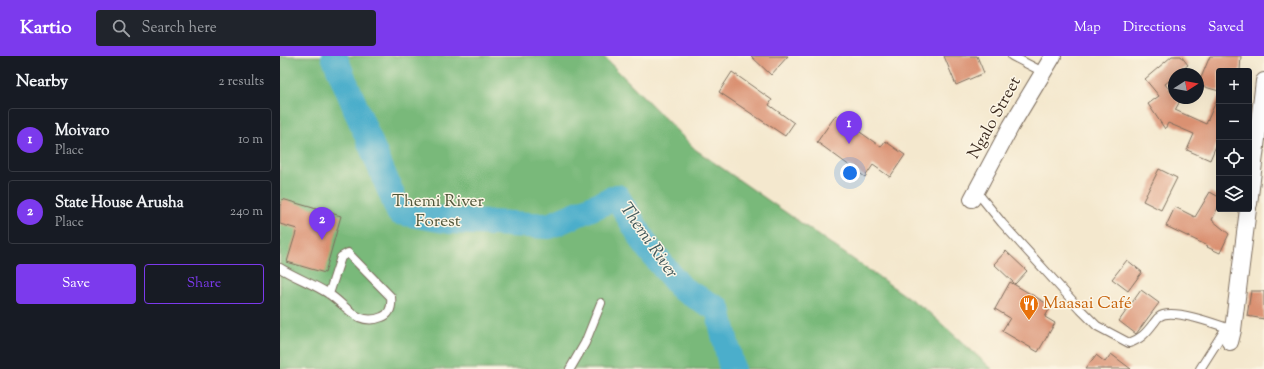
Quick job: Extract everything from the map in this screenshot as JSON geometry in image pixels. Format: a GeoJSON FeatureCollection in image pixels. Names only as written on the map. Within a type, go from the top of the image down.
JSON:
{"type":"FeatureCollection","features":[{"type":"Feature","properties":{"kind":"street","name":"Ngalo Street"},"geometry":{"type":"LineString","coordinates":[[974,195],[1052,56]]}},
{"type":"Feature","properties":{"kind":"street"},"geometry":{"type":"LineString","coordinates":[[1252,179],[1264,81]]}},
{"type":"Feature","properties":{"kind":"street"},"geometry":{"type":"LineString","coordinates":[[1230,333],[1248,212]]}},
{"type":"Feature","properties":{"kind":"lane"},"geometry":{"type":"LineString","coordinates":[[1012,56],[1043,72]]}},
{"type":"Feature","properties":{"kind":"lane"},"geometry":{"type":"LineString","coordinates":[[974,195],[1002,223],[1097,326],[1129,343],[1142,337],[1159,317],[1166,314],[1179,314],[1230,333],[1200,369]]}},
{"type":"Feature","properties":{"kind":"lane"},"geometry":{"type":"LineString","coordinates":[[280,268],[329,294],[361,320],[370,321],[386,316],[392,306],[391,297],[348,253],[341,257],[329,294]]}},
{"type":"Feature","properties":{"kind":"lane"},"geometry":{"type":"LineString","coordinates":[[570,369],[585,343],[601,303]]}},
{"type":"Feature","properties":{"kind":"green space","name":"Themi River Forest"},"geometry":{"type":"Polygon","coordinates":[[[280,56],[603,56],[696,150],[926,310],[992,369],[280,369],[280,56]]]}},
{"type":"Feature","properties":{"kind":"building"},"geometry":{"type":"Polygon","coordinates":[[[751,56],[788,56],[771,75],[751,56]]]}},
{"type":"Feature","properties":{"kind":"building"},"geometry":{"type":"Polygon","coordinates":[[[944,56],[977,56],[984,73],[956,85],[944,56]]]}},
{"type":"Feature","properties":{"kind":"building"},"geometry":{"type":"Polygon","coordinates":[[[1172,56],[1181,56],[1188,65],[1184,68],[1168,68],[1168,82],[1165,84],[1168,88],[1168,104],[1178,104],[1175,110],[1206,124],[1216,102],[1216,146],[1210,160],[1187,150],[1194,134],[1168,123],[1165,129],[1148,104],[1159,96],[1145,79],[1172,56]]]}},
{"type":"Feature","properties":{"kind":"building"},"geometry":{"type":"Polygon","coordinates":[[[1210,56],[1241,56],[1240,68],[1216,68],[1216,90],[1204,87],[1204,70],[1210,56]]]}},
{"type":"Feature","properties":{"kind":"building"},"geometry":{"type":"Polygon","coordinates":[[[732,72],[772,100],[769,105],[794,123],[785,136],[719,92],[732,72]]]}},
{"type":"Feature","properties":{"kind":"building"},"geometry":{"type":"Polygon","coordinates":[[[836,115],[881,147],[885,141],[905,155],[890,177],[873,165],[865,177],[817,142],[836,115]]]}},
{"type":"Feature","properties":{"kind":"building"},"geometry":{"type":"Polygon","coordinates":[[[1159,169],[1177,178],[1161,210],[1143,201],[1159,169]]]}},
{"type":"Feature","properties":{"kind":"building"},"geometry":{"type":"Polygon","coordinates":[[[1210,192],[1216,195],[1216,211],[1212,220],[1229,234],[1220,253],[1166,226],[1175,207],[1195,217],[1210,192]]]}},
{"type":"Feature","properties":{"kind":"building"},"geometry":{"type":"Polygon","coordinates":[[[282,199],[341,216],[325,273],[287,262],[297,229],[280,224],[280,206],[282,199]]]}},
{"type":"Feature","properties":{"kind":"building"},"geometry":{"type":"Polygon","coordinates":[[[1006,251],[1027,271],[1015,284],[994,264],[1006,251]]]}},
{"type":"Feature","properties":{"kind":"building"},"geometry":{"type":"Polygon","coordinates":[[[1127,260],[1142,272],[1128,291],[1112,279],[1127,260]]]}},
{"type":"Feature","properties":{"kind":"building","name":"Maasai Café"},"geometry":{"type":"Polygon","coordinates":[[[1010,282],[1051,306],[1045,317],[1055,323],[1038,352],[1002,331],[1010,318],[995,309],[1010,282]]]}},
{"type":"Feature","properties":{"kind":"building"},"geometry":{"type":"Polygon","coordinates":[[[1141,290],[1159,303],[1136,334],[1119,321],[1141,290]]]}},
{"type":"Feature","properties":{"kind":"building"},"geometry":{"type":"Polygon","coordinates":[[[1251,291],[1264,291],[1264,319],[1247,316],[1251,291]]]}},
{"type":"Feature","properties":{"kind":"building"},"geometry":{"type":"Polygon","coordinates":[[[1111,354],[1131,369],[1085,369],[1096,355],[1105,362],[1111,354]]]}},
{"type":"Feature","properties":{"kind":"waterway","name":"Themi River"},"geometry":{"type":"LineString","coordinates":[[334,56],[399,212],[450,221],[549,226],[617,197],[648,248],[682,289],[718,309],[732,369]]}},
{"type":"Feature","properties":{"kind":"place","name":"Moivaro"},"geometry":{"type":"Point","coordinates":[849,144]}},
{"type":"Feature","properties":{"kind":"place","name":"State House Arusha"},"geometry":{"type":"Point","coordinates":[322,240]}},
{"type":"Feature","properties":{"kind":"place","name":"Maasai Café"},"geometry":{"type":"Point","coordinates":[1029,321]}}]}
